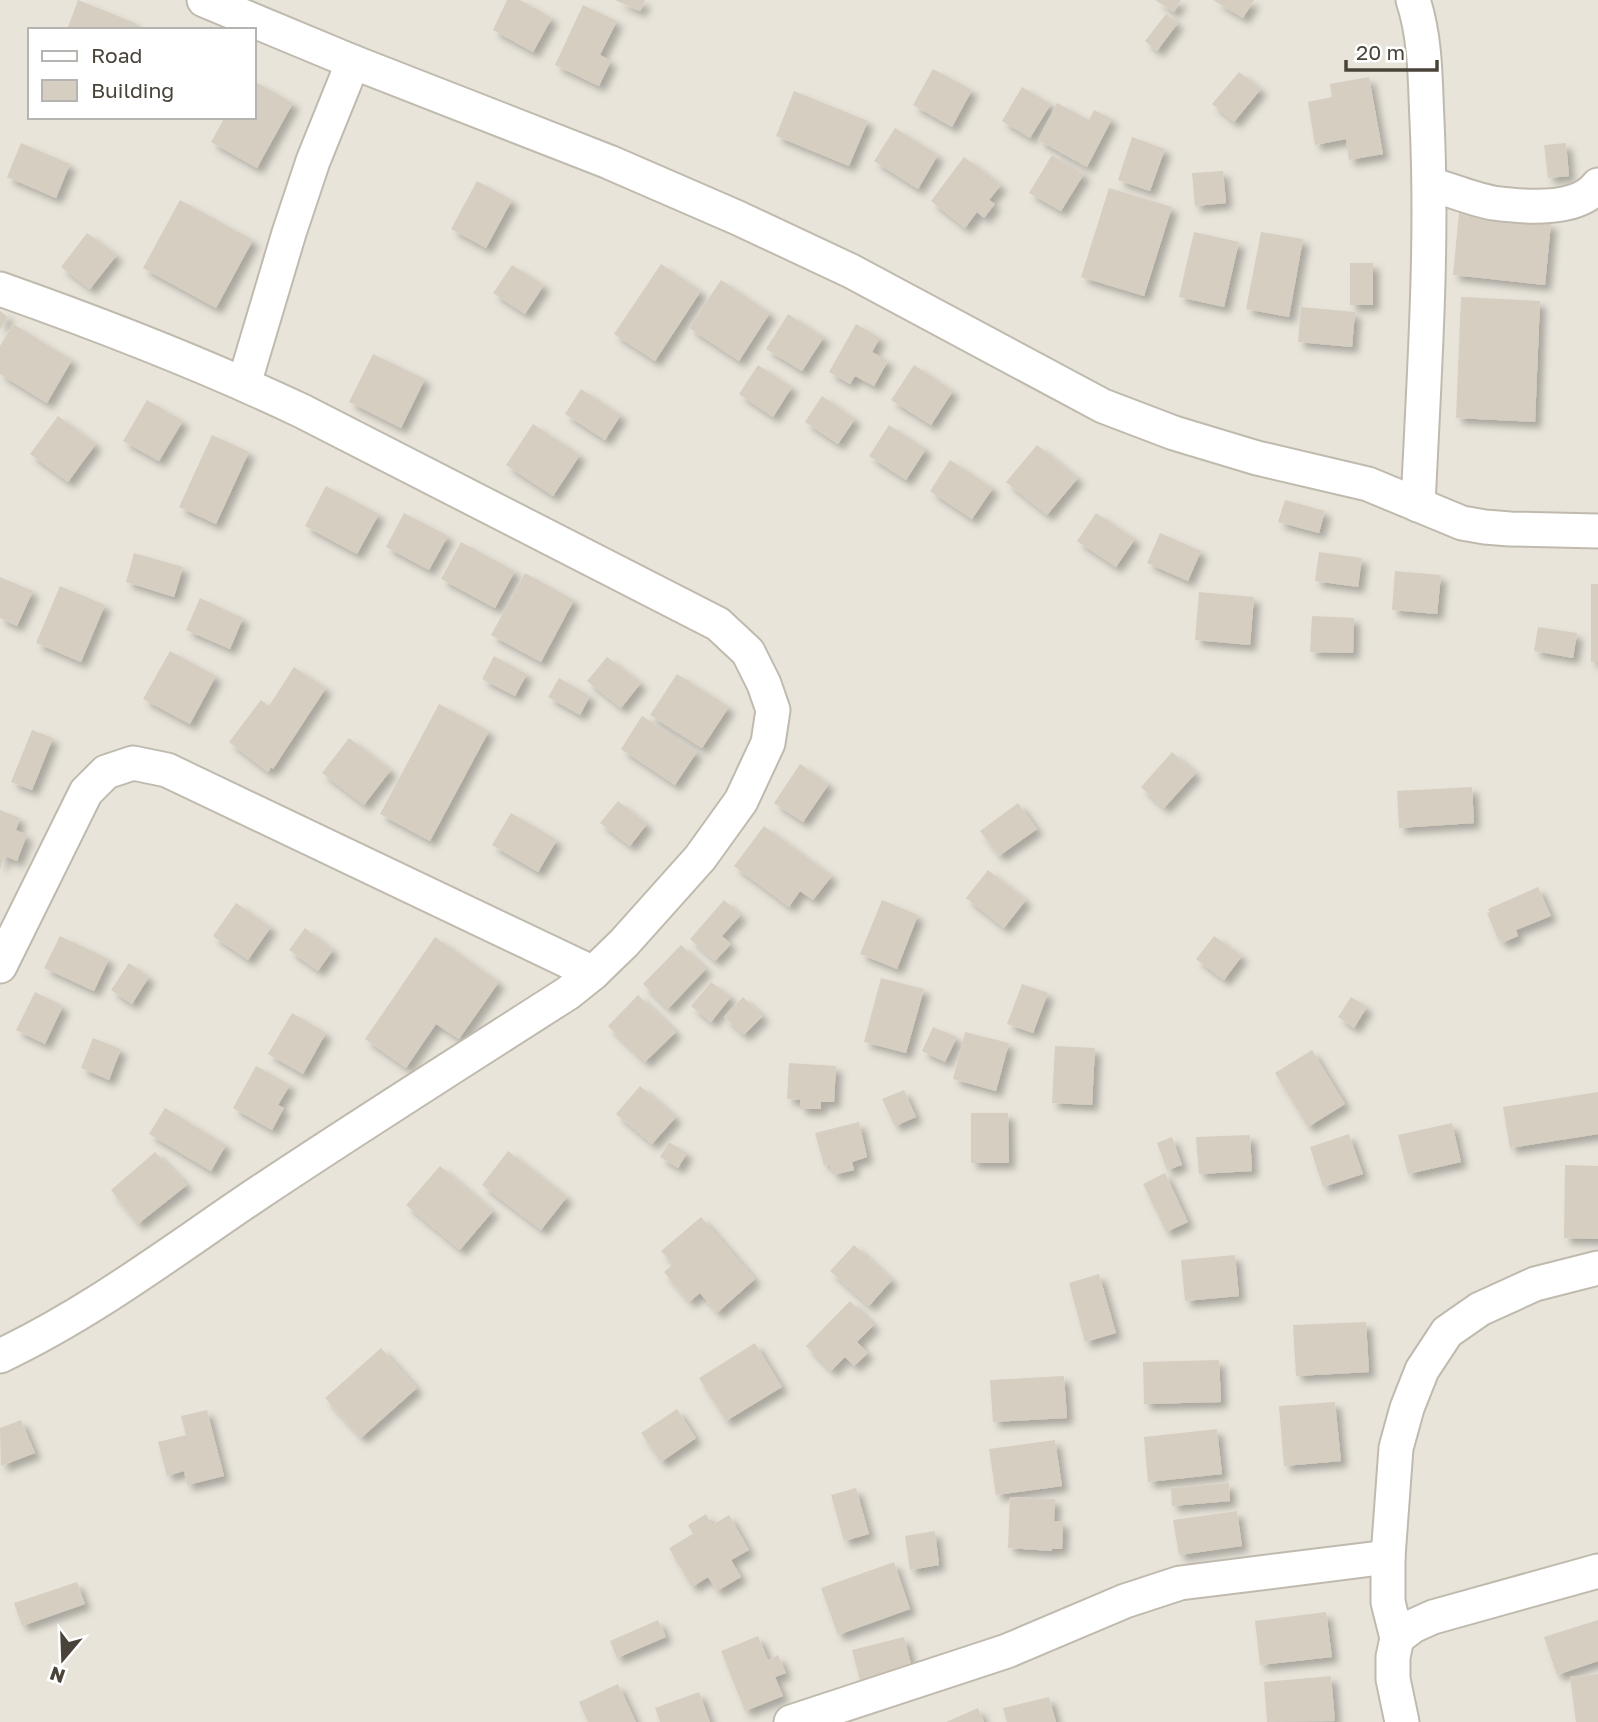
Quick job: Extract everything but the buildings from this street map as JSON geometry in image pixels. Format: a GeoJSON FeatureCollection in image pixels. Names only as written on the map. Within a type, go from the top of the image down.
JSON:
{"type":"FeatureCollection","features":[{"type":"Feature","properties":{"kind":"street"},"geometry":{"type":"LineString","coordinates":[[204,0],[353,62],[609,162],[750,224],[850,271],[1103,406],[1174,433],[1258,458],[1368,484],[1461,523],[1485,527],[1598,531]]}},
{"type":"Feature","properties":{"kind":"street"},"geometry":{"type":"LineString","coordinates":[[1413,0],[1424,51],[1430,184],[1418,505]]}},
{"type":"Feature","properties":{"kind":"street"},"geometry":{"type":"LineString","coordinates":[[244,384],[305,185],[353,62]]}},
{"type":"Feature","properties":{"kind":"street"},"geometry":{"type":"LineString","coordinates":[[1430,184],[1492,203],[1539,207],[1583,198],[1598,185]]}},
{"type":"Feature","properties":{"kind":"street"},"geometry":{"type":"LineString","coordinates":[[0,289],[97,323],[302,411],[718,624],[748,652],[773,710],[768,743],[741,801],[700,858],[624,943],[593,973],[568,993],[263,1190],[108,1296],[34,1340],[0,1356]]}},
{"type":"Feature","properties":{"kind":"street"},"geometry":{"type":"LineString","coordinates":[[0,966],[86,792],[106,772],[133,763],[167,770],[593,973]]}},
{"type":"Feature","properties":{"kind":"street"},"geometry":{"type":"LineString","coordinates":[[1402,1722],[1393,1679],[1393,1657],[1397,1638],[1388,1602],[1388,1557],[1396,1448],[1407,1408],[1422,1370],[1447,1332],[1480,1309],[1535,1284],[1598,1268]]}},
{"type":"Feature","properties":{"kind":"street"},"geometry":{"type":"LineString","coordinates":[[791,1722],[1007,1651],[1125,1601],[1180,1583],[1388,1557]]}},
{"type":"Feature","properties":{"kind":"street"},"geometry":{"type":"LineString","coordinates":[[1397,1638],[1413,1626],[1433,1617],[1598,1571]]}},
{"type":"Feature","properties":{"kind":"shaded area"},"geometry":{"type":"Polygon","coordinates":[[[0,0],[1598,0],[1598,1722],[0,1722],[0,0]]]}}]}
